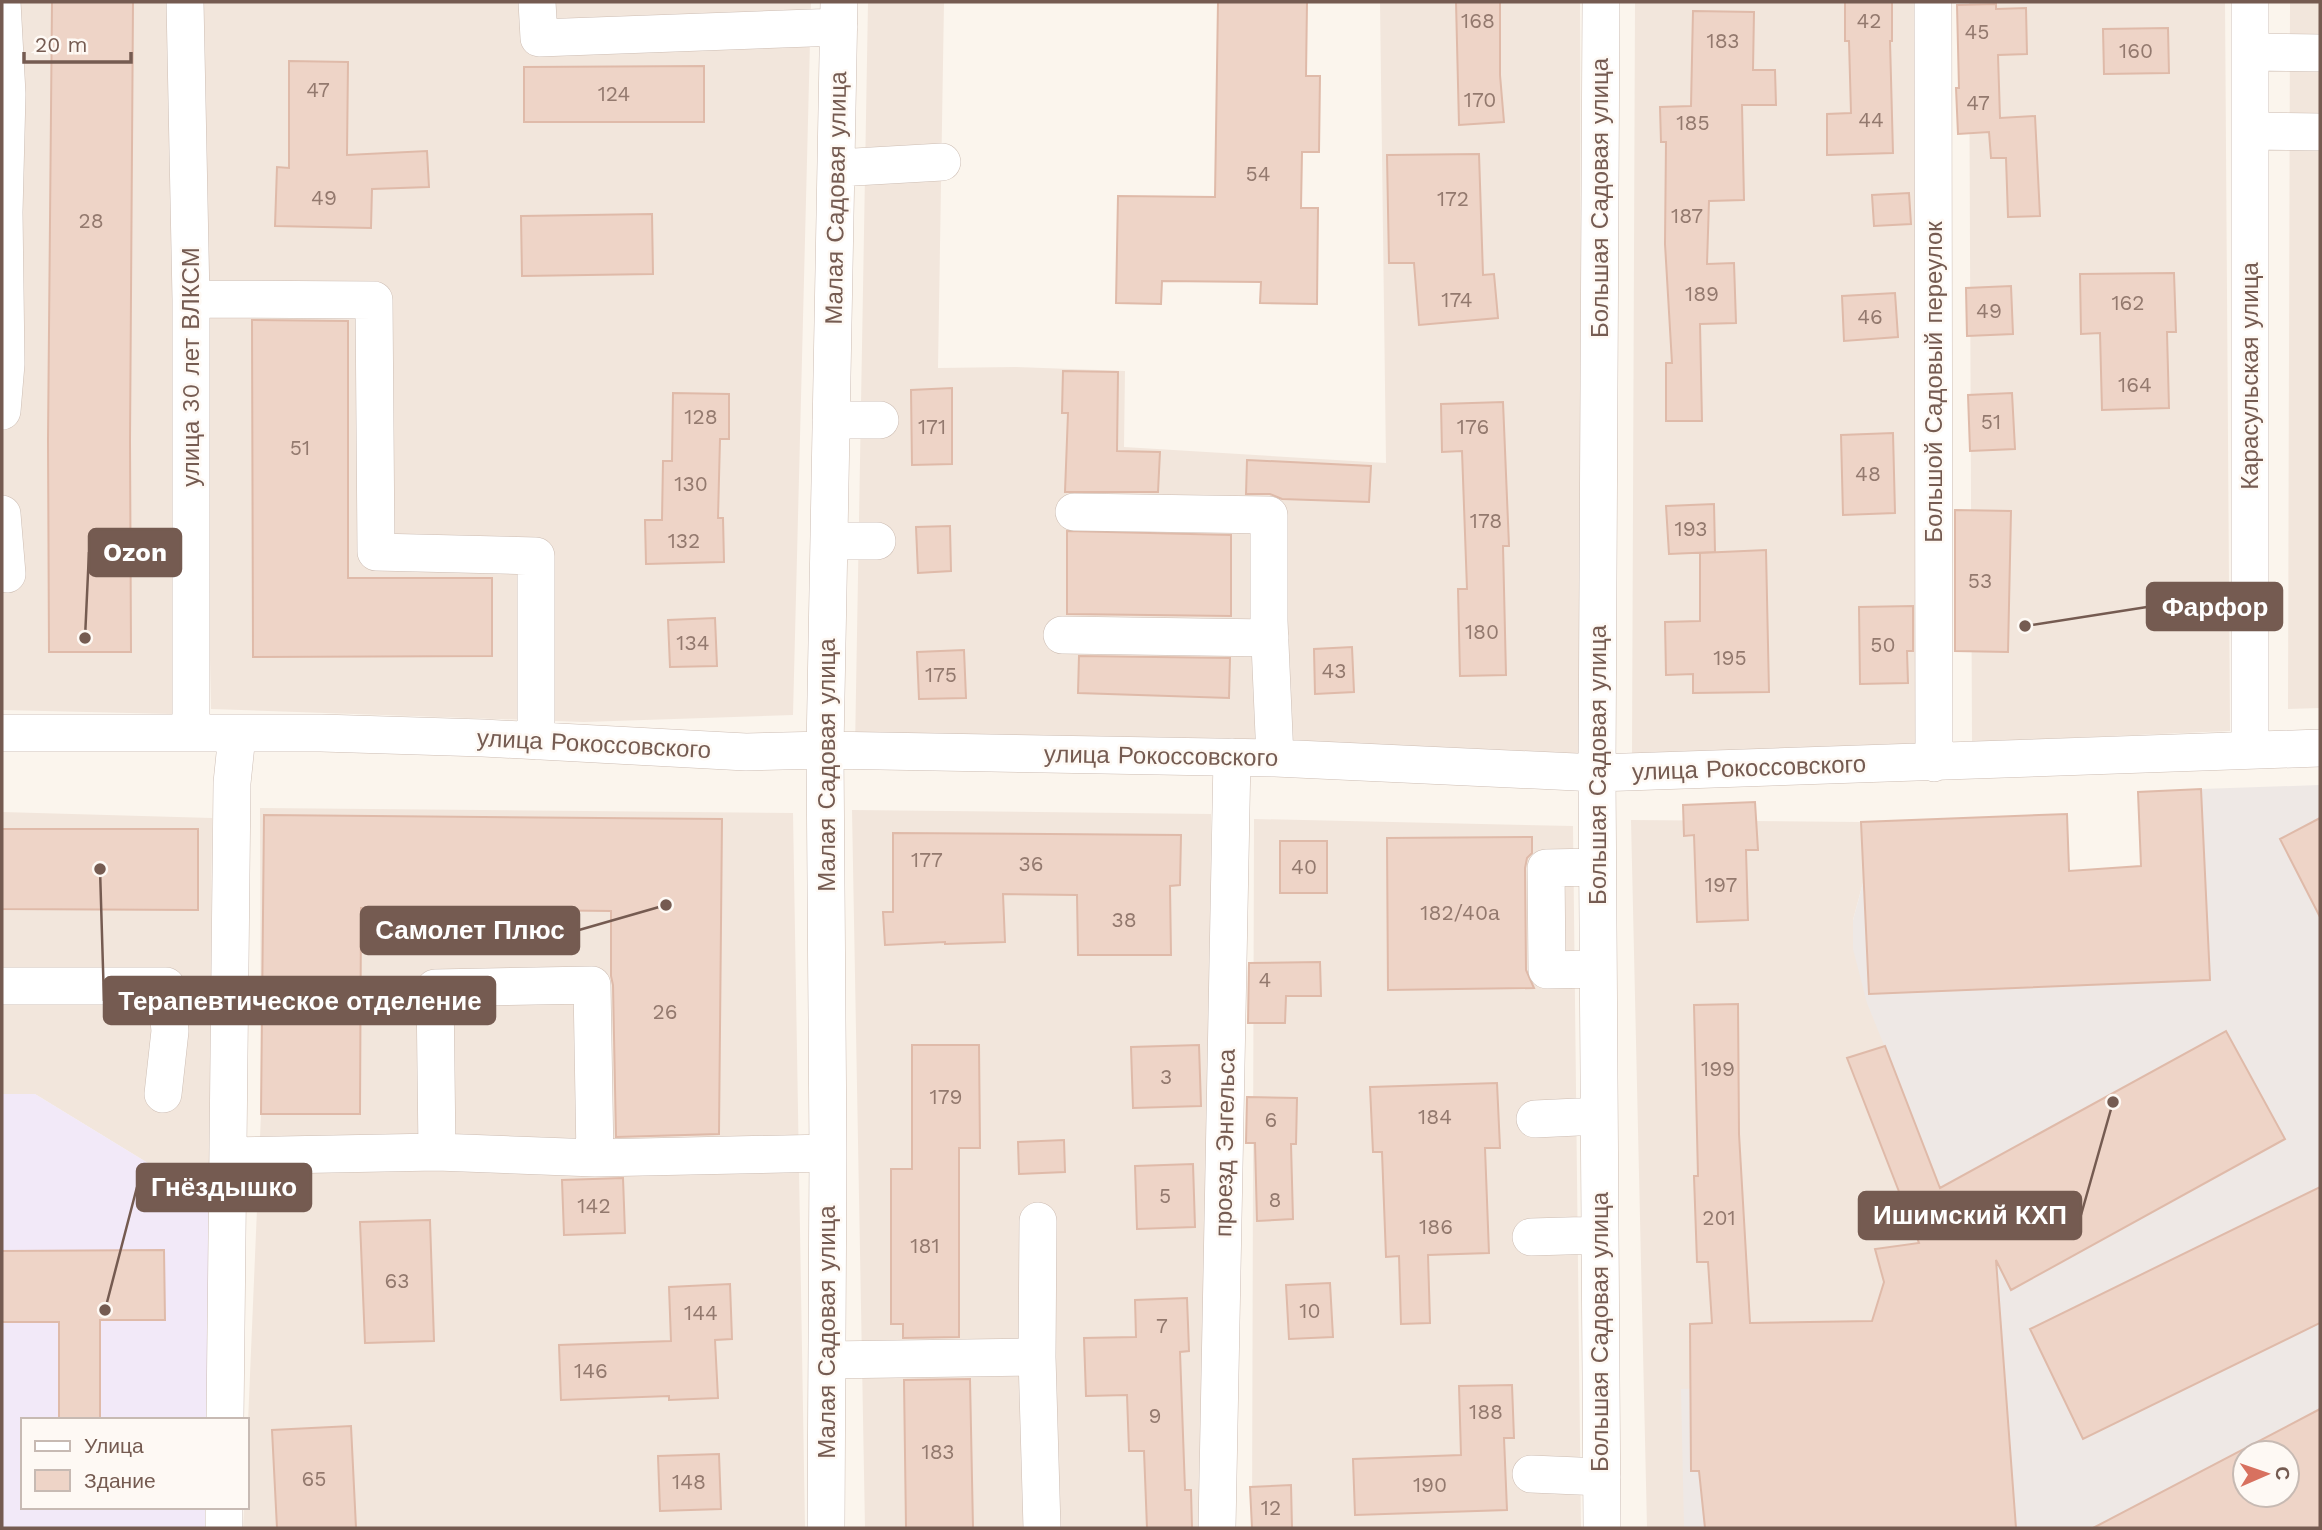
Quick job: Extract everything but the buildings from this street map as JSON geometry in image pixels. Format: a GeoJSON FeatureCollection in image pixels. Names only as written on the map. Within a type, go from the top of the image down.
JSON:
{"type":"FeatureCollection","features":[{"type":"Feature","properties":{"kind":"street"},"geometry":{"type":"LineString","coordinates":[[2,2],[6,94],[6,364],[2,411]]}},
{"type":"Feature","properties":{"kind":"street","name":"улица 30 лет ВЛКСМ"},"geometry":{"type":"LineString","coordinates":[[185,2],[191,299],[191,733]]}},
{"type":"Feature","properties":{"kind":"street"},"geometry":{"type":"LineString","coordinates":[[537,2],[539,38],[839,14]]}},
{"type":"Feature","properties":{"kind":"street","name":"Большая Садовая улица"},"geometry":{"type":"LineString","coordinates":[[1601,2],[1597,867],[1602,1528]]}},
{"type":"Feature","properties":{"kind":"street","name":"Большой Садовый переулок"},"geometry":{"type":"LineString","coordinates":[[1933,2],[1934,763]]}},
{"type":"Feature","properties":{"kind":"street","name":"Карасульская улица"},"geometry":{"type":"LineString","coordinates":[[2250,2],[2250,750]]}},
{"type":"Feature","properties":{"kind":"street","name":"Малая Садовая улица"},"geometry":{"type":"LineString","coordinates":[[826,1528],[828,1153],[825,750],[839,14]]}},
{"type":"Feature","properties":{"kind":"street"},"geometry":{"type":"LineString","coordinates":[[2250,52],[2320,53]]}},
{"type":"Feature","properties":{"kind":"street"},"geometry":{"type":"LineString","coordinates":[[2250,131],[2320,132]]}},
{"type":"Feature","properties":{"kind":"street"},"geometry":{"type":"LineString","coordinates":[[837,168],[942,162]]}},
{"type":"Feature","properties":{"kind":"street"},"geometry":{"type":"LineString","coordinates":[[191,299],[374,300],[376,552],[536,556],[536,741]]}},
{"type":"Feature","properties":{"kind":"street"},"geometry":{"type":"LineString","coordinates":[[831,420],[880,420]]}},
{"type":"Feature","properties":{"kind":"street"},"geometry":{"type":"LineString","coordinates":[[1074,512],[1269,515],[1269,638],[1275,758]]}},
{"type":"Feature","properties":{"kind":"street"},"geometry":{"type":"LineString","coordinates":[[2,514],[7,574]]}},
{"type":"Feature","properties":{"kind":"street"},"geometry":{"type":"LineString","coordinates":[[829,541],[877,541]]}},
{"type":"Feature","properties":{"kind":"street"},"geometry":{"type":"LineString","coordinates":[[1062,635],[1269,638]]}},
{"type":"Feature","properties":{"kind":"street","name":"улица Рокоссовского"},"geometry":{"type":"LineString","coordinates":[[2,733],[321,733],[746,752],[825,750],[1275,758],[1597,773],[2320,748]]}},
{"type":"Feature","properties":{"kind":"street"},"geometry":{"type":"LineString","coordinates":[[225,1418],[232,783],[237,735]]}},
{"type":"Feature","properties":{"kind":"street","name":"проезд Энгельса"},"geometry":{"type":"LineString","coordinates":[[1217,1528],[1232,757]]}},
{"type":"Feature","properties":{"kind":"street"},"geometry":{"type":"LineString","coordinates":[[1597,867],[1546,868],[1547,970],[1598,969]]}},
{"type":"Feature","properties":{"kind":"street"},"geometry":{"type":"LineString","coordinates":[[437,1152],[435,988],[592,985],[595,1158]]}},
{"type":"Feature","properties":{"kind":"street"},"geometry":{"type":"LineString","coordinates":[[2,986],[166,986],[170,1031],[163,1094]]}},
{"type":"Feature","properties":{"kind":"street"},"geometry":{"type":"LineString","coordinates":[[1535,1119],[1599,1116]]}},
{"type":"Feature","properties":{"kind":"street"},"geometry":{"type":"LineString","coordinates":[[228,1156],[437,1152],[595,1158],[828,1153]]}},
{"type":"Feature","properties":{"kind":"street"},"geometry":{"type":"LineString","coordinates":[[1038,1221],[1037,1357],[1042,1528]]}},
{"type":"Feature","properties":{"kind":"street"},"geometry":{"type":"LineString","coordinates":[[1531,1237],[1600,1235]]}},
{"type":"Feature","properties":{"kind":"street"},"geometry":{"type":"LineString","coordinates":[[827,1360],[1037,1357]]}},
{"type":"Feature","properties":{"kind":"street"},"geometry":{"type":"LineString","coordinates":[[1531,1475],[1602,1477]]}},
{"type":"Feature","properties":{"kind":"street"},"geometry":{"type":"LineString","coordinates":[[224,1509],[224,1528]]}},
{"type":"Feature","properties":{"kind":"shaded area"},"geometry":{"type":"Polygon","coordinates":[[[2,2],[172,2],[172,714],[2,710],[2,2]]]}},
{"type":"Feature","properties":{"kind":"shaded area"},"geometry":{"type":"Polygon","coordinates":[[[197,2],[811,2],[793,715],[584,722],[211,709],[197,2]]]}},
{"type":"Feature","properties":{"kind":"shaded area"},"geometry":{"type":"Polygon","coordinates":[[[868,2],[944,2],[938,368],[1015,367],[1125,371],[1124,447],[1386,463],[1380,2],[1580,2],[1582,764],[855,749],[868,2]]]}},
{"type":"Feature","properties":{"kind":"shaded area"},"geometry":{"type":"Polygon","coordinates":[[[1635,2],[1922,2],[1922,745],[1632,757],[1635,2]]]}},
{"type":"Feature","properties":{"kind":"shaded area"},"geometry":{"type":"Polygon","coordinates":[[[1969,2],[2225,2],[2230,731],[1972,742],[1969,2]]]}},
{"type":"Feature","properties":{"kind":"shaded area"},"geometry":{"type":"Polygon","coordinates":[[[2290,2],[2320,2],[2320,708],[2288,709],[2290,2]]]}},
{"type":"Feature","properties":{"kind":"shaded area"},"geometry":{"type":"Polygon","coordinates":[[[2320,785],[2320,1528],[1684,1528],[1681,1389],[1994,1376],[1967,1251],[1867,1003],[1853,949],[1853,920],[1864,879],[1861,822],[2067,814],[2070,871],[2141,866],[2201,789],[2320,785]]]}},
{"type":"Feature","properties":{"kind":"shaded area"},"geometry":{"type":"Polygon","coordinates":[[[260,808],[793,813],[805,1528],[243,1528],[244,1509],[248,1509],[248,1422],[261,1114],[260,808]]]}},
{"type":"Feature","properties":{"kind":"shaded area"},"geometry":{"type":"Polygon","coordinates":[[[852,810],[1211,814],[1209,1528],[865,1528],[852,810]]]}},
{"type":"Feature","properties":{"kind":"shaded area"},"geometry":{"type":"Polygon","coordinates":[[[2,812],[212,818],[210,1201],[35,1094],[2,1094],[2,812]]]}},
{"type":"Feature","properties":{"kind":"shaded area"},"geometry":{"type":"Polygon","coordinates":[[[1254,819],[1573,826],[1581,1528],[1252,1528],[1254,819]]]}},
{"type":"Feature","properties":{"kind":"shaded area"},"geometry":{"type":"Polygon","coordinates":[[[1631,820],[1861,822],[1864,879],[1853,920],[1948,1181],[2005,1380],[2017,1528],[1647,1528],[1631,820]]]}},
{"type":"Feature","properties":{"kind":"shaded area"},"geometry":{"type":"Polygon","coordinates":[[[2,1094],[35,1094],[210,1201],[209,1418],[21,1418],[21,1509],[208,1509],[208,1528],[2,1528],[2,1094]]]}},
{"type":"Feature","properties":{"kind":"place","name":"Фарфор"},"geometry":{"type":"Point","coordinates":[2025,626]}},
{"type":"Feature","properties":{"kind":"place","name":"Ozon"},"geometry":{"type":"Point","coordinates":[85,638]}},
{"type":"Feature","properties":{"kind":"place","name":"Терапевтическое отделение"},"geometry":{"type":"Point","coordinates":[100,869]}},
{"type":"Feature","properties":{"kind":"place","name":"Самолет Плюс"},"geometry":{"type":"Point","coordinates":[666,905]}},
{"type":"Feature","properties":{"kind":"place","name":"Ишимский КХП"},"geometry":{"type":"Point","coordinates":[2113,1102]}},
{"type":"Feature","properties":{"kind":"place","name":"Гнёздышко"},"geometry":{"type":"Point","coordinates":[105,1310]}}]}
